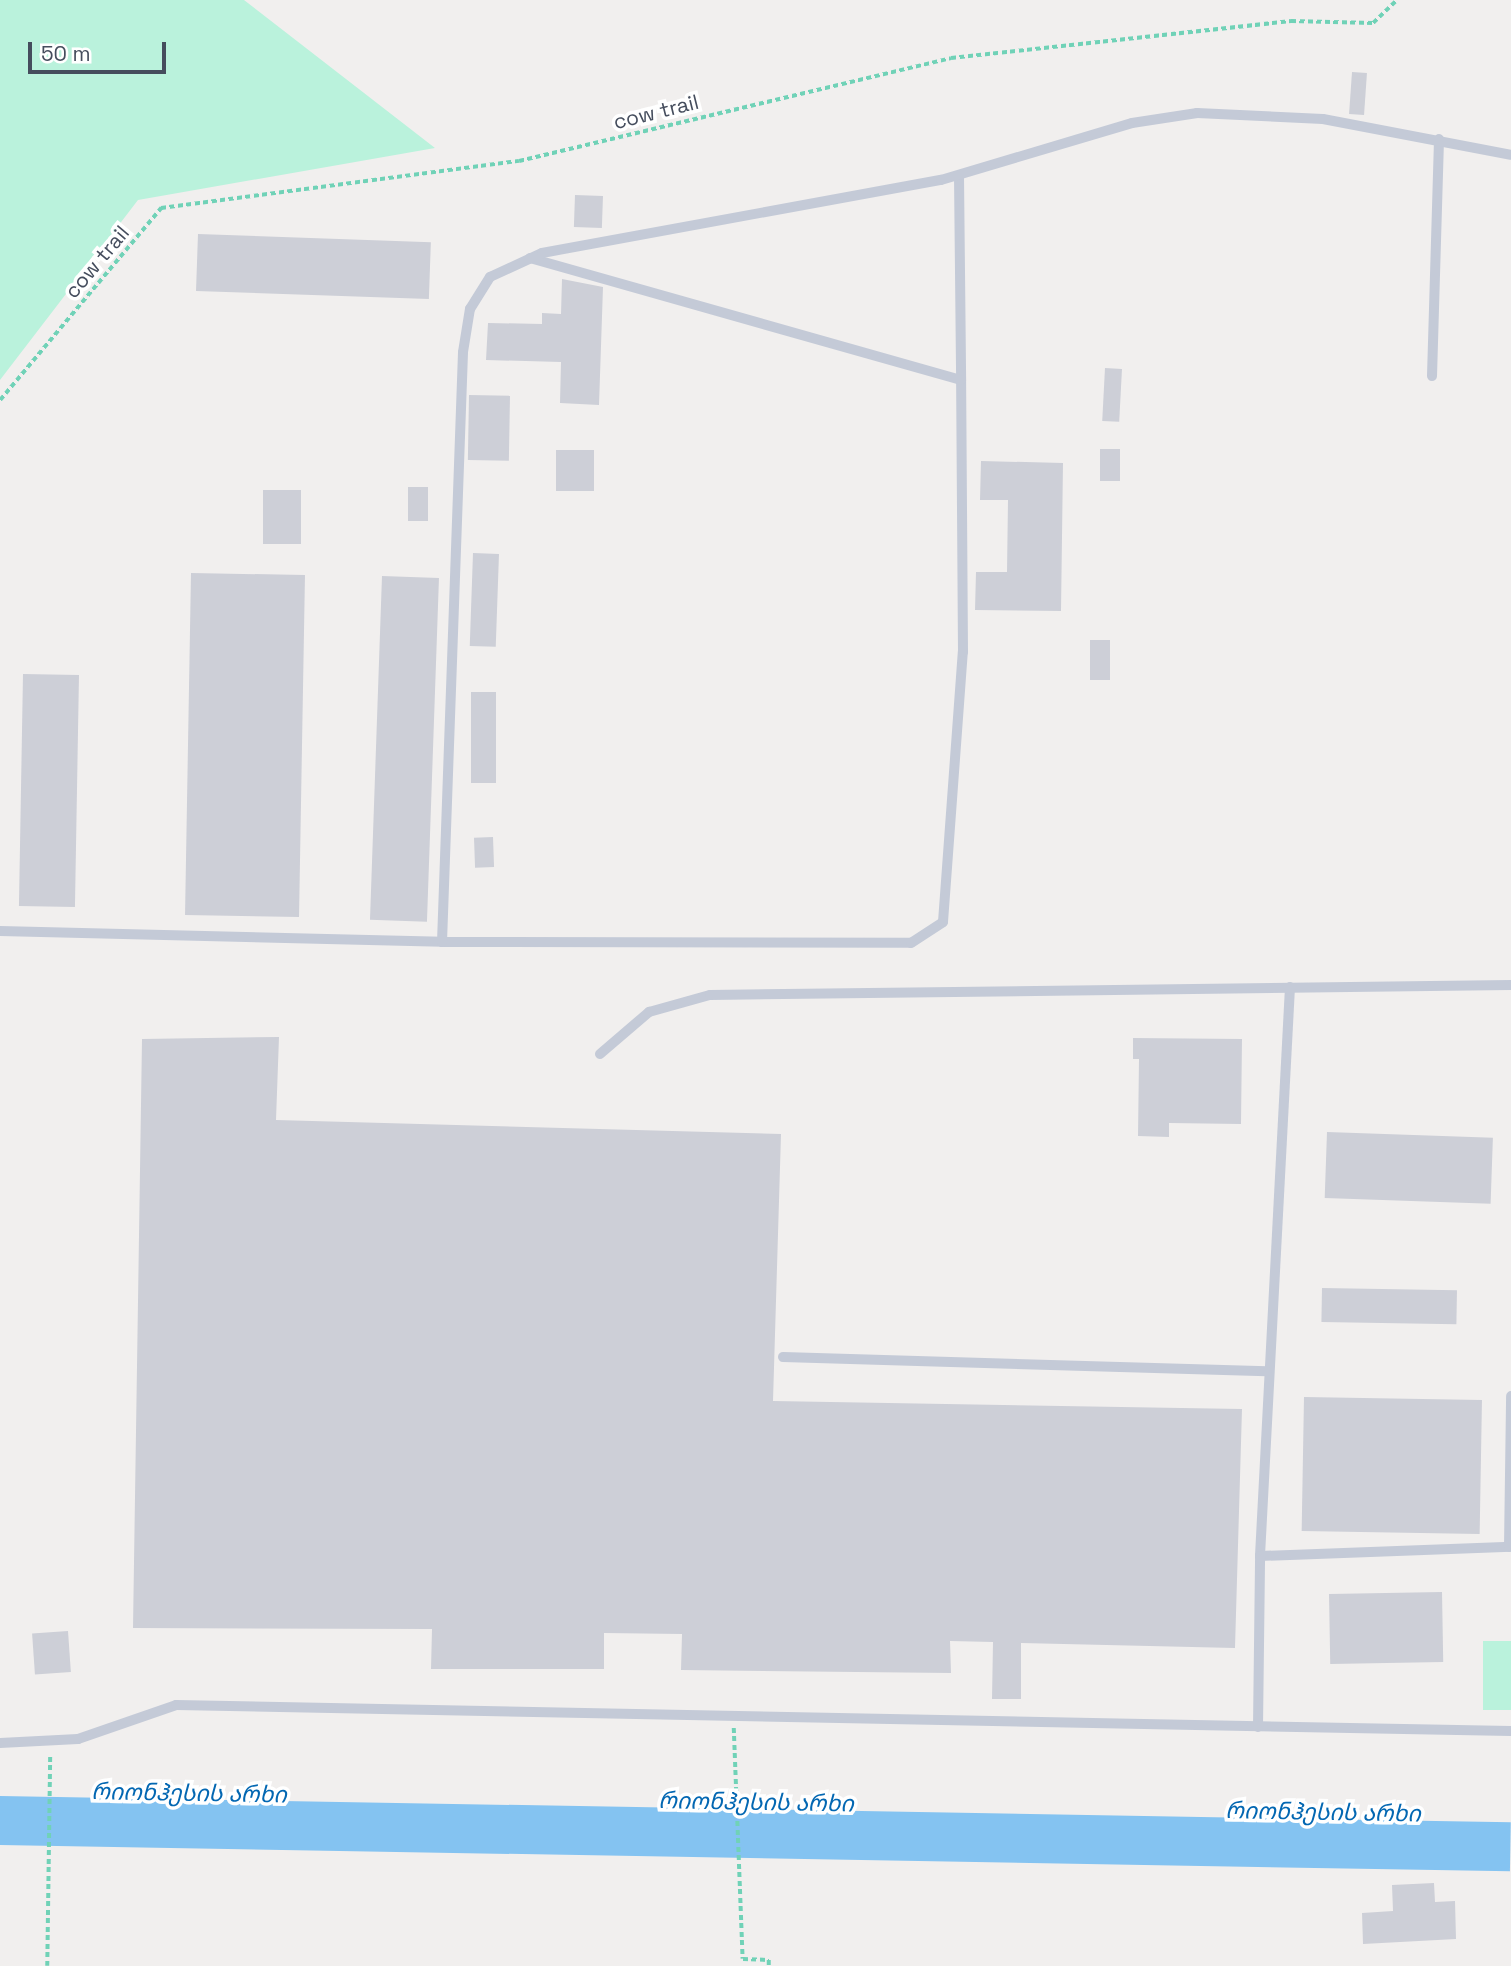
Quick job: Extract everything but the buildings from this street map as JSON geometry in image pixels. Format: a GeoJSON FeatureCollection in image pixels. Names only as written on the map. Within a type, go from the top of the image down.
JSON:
{"type":"FeatureCollection","features":[{"type":"Feature","properties":{"kind":"lane"},"geometry":{"type":"LineString","coordinates":[[442,942],[463,352],[470,309],[490,277],[530,258],[958,176],[1132,123],[1197,113],[1323,119],[1439,139],[1511,155]]}},
{"type":"Feature","properties":{"kind":"lane"},"geometry":{"type":"LineString","coordinates":[[1432,376],[1439,139]]}},
{"type":"Feature","properties":{"kind":"lane"},"geometry":{"type":"LineString","coordinates":[[0,930],[442,942],[911,943],[943,922],[963,652],[958,176]]}},
{"type":"Feature","properties":{"kind":"lane"},"geometry":{"type":"LineString","coordinates":[[530,258],[961,380]]}},
{"type":"Feature","properties":{"kind":"lane"},"geometry":{"type":"LineString","coordinates":[[600,1054],[649,1012],[710,995],[1511,985]]}},
{"type":"Feature","properties":{"kind":"lane"},"geometry":{"type":"LineString","coordinates":[[1258,1727],[1260,1556],[1267,1371],[1290,988]]}},
{"type":"Feature","properties":{"kind":"lane"},"geometry":{"type":"LineString","coordinates":[[783,1357],[1267,1371]]}},
{"type":"Feature","properties":{"kind":"lane"},"geometry":{"type":"LineString","coordinates":[[1260,1556],[1510,1547],[1511,1396]]}},
{"type":"Feature","properties":{"kind":"lane"},"geometry":{"type":"LineString","coordinates":[[0,1743],[78,1739],[176,1705],[734,1718],[1511,1731]]}},
{"type":"Feature","properties":{"kind":"path","name":"cow trail"},"geometry":{"type":"LineString","coordinates":[[0,400],[162,208],[519,161],[951,58],[1291,21],[1373,23],[1397,0]]}},
{"type":"Feature","properties":{"kind":"path"},"geometry":{"type":"LineString","coordinates":[[734,1718],[743,1959],[769,1960],[769,1966]]}},
{"type":"Feature","properties":{"kind":"path"},"geometry":{"type":"LineString","coordinates":[[47,1966],[47,1850],[51,1766]]}},
{"type":"Feature","properties":{"kind":"green space"},"geometry":{"type":"Polygon","coordinates":[[[0,0],[244,0],[435,148],[138,200],[0,380],[0,0]]]}},
{"type":"Feature","properties":{"kind":"green space"},"geometry":{"type":"Polygon","coordinates":[[[1483,1641],[1511,1641],[1511,1710],[1483,1710],[1483,1641]]]}},
{"type":"Feature","properties":{"kind":"water"},"geometry":{"type":"Polygon","coordinates":[[[0,1796],[1511,1822],[1510,1871],[0,1845],[0,1796]]]}},
{"type":"Feature","properties":{"kind":"water label","name":"რიონჰესის არხი"},"geometry":{"type":"Point","coordinates":[189,1793]}},
{"type":"Feature","properties":{"kind":"water label","name":"რიონჰესის არხი"},"geometry":{"type":"Point","coordinates":[756,1802]}},
{"type":"Feature","properties":{"kind":"water label","name":"რიონჰესის არხი"},"geometry":{"type":"Point","coordinates":[1323,1812]}}]}
